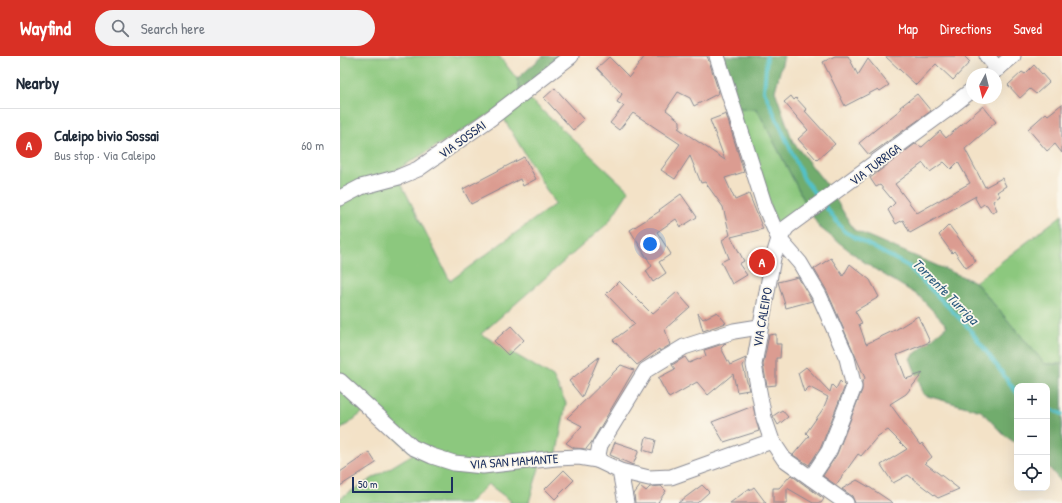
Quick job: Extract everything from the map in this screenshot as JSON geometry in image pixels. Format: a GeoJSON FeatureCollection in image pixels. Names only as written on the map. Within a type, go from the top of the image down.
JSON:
{"type":"FeatureCollection","features":[{"type":"Feature","properties":{"kind":"street","name":"VIA SOSSAI"},"geometry":{"type":"LineString","coordinates":[[340,198],[361,187],[399,178],[418,169],[491,118],[571,56]]}},
{"type":"Feature","properties":{"kind":"street"},"geometry":{"type":"LineString","coordinates":[[717,56],[765,207],[779,239],[800,263],[819,295],[847,358],[854,387],[829,451],[811,478]]}},
{"type":"Feature","properties":{"kind":"street"},"geometry":{"type":"LineString","coordinates":[[987,56],[993,68]]}},
{"type":"Feature","properties":{"kind":"street"},"geometry":{"type":"LineString","coordinates":[[998,68],[1013,56]]}},
{"type":"Feature","properties":{"kind":"street","name":"VIA TURRIGA"},"geometry":{"type":"LineString","coordinates":[[779,239],[787,227],[966,95]]}},
{"type":"Feature","properties":{"kind":"street","name":"VIA CALEIPO"},"geometry":{"type":"LineString","coordinates":[[779,239],[773,258],[759,327],[754,365],[764,418],[772,441],[784,459],[846,503]]}},
{"type":"Feature","properties":{"kind":"street"},"geometry":{"type":"LineString","coordinates":[[597,460],[600,445],[646,370],[684,347],[734,331],[759,327]]}},
{"type":"Feature","properties":{"kind":"street","name":"VIA SAN MAMANTE"},"geometry":{"type":"LineString","coordinates":[[340,381],[412,447],[432,456],[454,463],[483,466],[579,457],[597,460],[620,471],[649,478],[671,476],[772,441]]}},
{"type":"Feature","properties":{"kind":"street"},"geometry":{"type":"LineString","coordinates":[[620,471],[626,503]]}},
{"type":"Feature","properties":{"kind":"green space"},"geometry":{"type":"Polygon","coordinates":[[[340,56],[499,56],[517,79],[520,90],[629,191],[608,223],[481,334],[553,377],[566,403],[556,458],[542,458],[529,502],[530,503],[509,503],[511,501],[488,484],[469,503],[340,503],[340,498],[413,454],[366,410],[340,430],[340,56]],[[498,109],[395,171],[450,281],[555,204],[498,109]]]}},
{"type":"Feature","properties":{"kind":"green space"},"geometry":{"type":"Polygon","coordinates":[[[543,56],[564,56],[520,90],[517,79],[543,56]]]}},
{"type":"Feature","properties":{"kind":"green space"},"geometry":{"type":"Polygon","coordinates":[[[719,56],[784,56],[775,91],[793,142],[829,188],[854,230],[975,282],[1045,364],[1062,364],[1062,483],[1050,469],[1050,383],[1014,383],[1014,442],[1004,435],[981,411],[924,395],[910,358],[947,326],[919,296],[868,265],[819,227],[757,109],[736,108],[719,56]]]}},
{"type":"Feature","properties":{"kind":"green space"},"geometry":{"type":"Polygon","coordinates":[[[736,108],[757,109],[808,208],[779,231],[736,108]]]}},
{"type":"Feature","properties":{"kind":"green space"},"geometry":{"type":"Polygon","coordinates":[[[1062,215],[1062,364],[1045,364],[975,282],[1062,215]]]}},
{"type":"Feature","properties":{"kind":"building"},"geometry":{"type":"Polygon","coordinates":[[[645,56],[707,56],[719,93],[694,106],[690,98],[678,92],[666,110],[680,121],[678,128],[725,160],[710,120],[726,114],[744,172],[725,178],[735,200],[749,194],[763,229],[731,237],[744,261],[739,264],[747,275],[732,284],[721,262],[729,258],[722,240],[730,235],[723,207],[705,182],[701,183],[690,156],[675,179],[661,170],[680,144],[633,113],[619,130],[610,123],[624,106],[617,102],[622,94],[597,68],[609,57],[629,77],[645,56]]]}},
{"type":"Feature","properties":{"kind":"building"},"geometry":{"type":"Polygon","coordinates":[[[835,56],[848,56],[858,75],[868,59],[889,85],[880,91],[878,89],[845,106],[823,62],[835,56]]]}},
{"type":"Feature","properties":{"kind":"building"},"geometry":{"type":"Polygon","coordinates":[[[885,56],[964,56],[970,62],[953,80],[936,64],[916,85],[885,56]]]}},
{"type":"Feature","properties":{"kind":"building"},"geometry":{"type":"Polygon","coordinates":[[[1034,65],[1049,82],[1036,94],[1030,89],[1020,98],[1008,85],[1022,72],[1025,74],[1034,65]]]}},
{"type":"Feature","properties":{"kind":"building"},"geometry":{"type":"Polygon","coordinates":[[[555,88],[584,120],[573,130],[544,98],[555,88]]]}},
{"type":"Feature","properties":{"kind":"building"},"geometry":{"type":"Polygon","coordinates":[[[917,94],[931,111],[869,155],[859,143],[917,94]]]}},
{"type":"Feature","properties":{"kind":"building"},"geometry":{"type":"Polygon","coordinates":[[[791,96],[794,100],[796,98],[807,110],[805,111],[835,144],[817,160],[798,139],[808,130],[784,102],[791,96]]]}},
{"type":"Feature","properties":{"kind":"building"},"geometry":{"type":"Polygon","coordinates":[[[1062,104],[1062,153],[1055,144],[1047,151],[1028,129],[1046,113],[1048,115],[1062,104]]]}},
{"type":"Feature","properties":{"kind":"building"},"geometry":{"type":"Polygon","coordinates":[[[983,106],[996,122],[965,149],[985,187],[1002,178],[1006,186],[997,192],[1000,196],[993,201],[997,210],[992,213],[987,205],[984,204],[980,207],[975,198],[976,196],[910,233],[903,220],[896,224],[888,210],[895,203],[880,185],[876,187],[870,178],[915,144],[922,147],[940,131],[946,138],[983,106]],[[944,162],[930,172],[923,163],[895,184],[917,213],[970,183],[958,162],[951,169],[944,162]]]}},
{"type":"Feature","properties":{"kind":"building"},"geometry":{"type":"Polygon","coordinates":[[[524,157],[536,179],[523,186],[520,179],[471,204],[463,189],[524,157]]]}},
{"type":"Feature","properties":{"kind":"building"},"geometry":{"type":"Polygon","coordinates":[[[681,194],[697,217],[681,227],[676,219],[657,232],[671,254],[659,262],[666,273],[653,282],[646,271],[652,266],[630,230],[660,211],[659,210],[681,194]]]}},
{"type":"Feature","properties":{"kind":"building"},"geometry":{"type":"Polygon","coordinates":[[[949,225],[976,261],[966,268],[954,251],[952,253],[939,235],[949,225]]]}},
{"type":"Feature","properties":{"kind":"building"},"geometry":{"type":"Polygon","coordinates":[[[831,258],[843,276],[850,264],[870,280],[879,297],[855,311],[862,323],[859,324],[866,344],[897,329],[918,316],[930,342],[897,355],[906,379],[923,373],[906,394],[890,404],[920,445],[922,443],[932,457],[925,463],[959,489],[938,498],[908,475],[893,483],[881,465],[907,449],[888,430],[878,436],[861,456],[858,454],[836,485],[823,476],[837,454],[862,390],[862,382],[865,378],[827,291],[814,269],[831,258]]]}},
{"type":"Feature","properties":{"kind":"building"},"geometry":{"type":"Polygon","coordinates":[[[798,277],[812,301],[786,308],[778,282],[798,277]]]}},
{"type":"Feature","properties":{"kind":"building"},"geometry":{"type":"Polygon","coordinates":[[[619,281],[652,314],[677,292],[690,307],[665,329],[670,345],[660,351],[659,349],[637,365],[613,340],[635,324],[606,294],[619,281]]]}},
{"type":"Feature","properties":{"kind":"building"},"geometry":{"type":"Polygon","coordinates":[[[717,312],[726,323],[703,331],[698,313],[703,319],[717,312]]]}},
{"type":"Feature","properties":{"kind":"building"},"geometry":{"type":"Polygon","coordinates":[[[511,326],[524,340],[508,355],[494,341],[511,326]]]}},
{"type":"Feature","properties":{"kind":"building"},"geometry":{"type":"Polygon","coordinates":[[[776,334],[776,344],[781,344],[780,358],[776,358],[776,385],[767,386],[763,365],[769,335],[776,334]]]}},
{"type":"Feature","properties":{"kind":"building"},"geometry":{"type":"Polygon","coordinates":[[[726,343],[721,348],[730,365],[746,358],[743,366],[749,390],[737,392],[733,374],[708,395],[697,382],[669,398],[658,378],[675,369],[672,365],[685,357],[689,363],[706,356],[704,350],[726,343]]]}},
{"type":"Feature","properties":{"kind":"building"},"geometry":{"type":"Polygon","coordinates":[[[599,357],[582,397],[569,381],[599,357]]]}},
{"type":"Feature","properties":{"kind":"building"},"geometry":{"type":"Polygon","coordinates":[[[621,365],[634,370],[591,443],[586,449],[574,448],[566,443],[582,426],[567,418],[621,365]]]}},
{"type":"Feature","properties":{"kind":"building"},"geometry":{"type":"Polygon","coordinates":[[[806,367],[830,392],[832,385],[836,389],[840,381],[845,386],[821,447],[809,465],[793,455],[809,436],[806,433],[823,409],[828,397],[809,387],[804,392],[798,373],[806,367]]]}},
{"type":"Feature","properties":{"kind":"building"},"geometry":{"type":"Polygon","coordinates":[[[753,406],[759,431],[724,442],[712,422],[753,406]]]}},
{"type":"Feature","properties":{"kind":"building"},"geometry":{"type":"Polygon","coordinates":[[[782,410],[788,417],[778,425],[773,416],[782,410]]]}},
{"type":"Feature","properties":{"kind":"building"},"geometry":{"type":"Polygon","coordinates":[[[646,437],[656,440],[653,453],[643,450],[646,437]]]}},
{"type":"Feature","properties":{"kind":"building"},"geometry":{"type":"Polygon","coordinates":[[[615,442],[639,450],[633,465],[610,455],[615,442]]]}},
{"type":"Feature","properties":{"kind":"building"},"geometry":{"type":"Polygon","coordinates":[[[369,452],[376,463],[340,486],[340,472],[369,452]]]}},
{"type":"Feature","properties":{"kind":"building"},"geometry":{"type":"Polygon","coordinates":[[[564,470],[574,480],[555,499],[545,489],[564,470]]]}},
{"type":"Feature","properties":{"kind":"building"},"geometry":{"type":"Polygon","coordinates":[[[791,475],[824,499],[821,503],[813,503],[787,488],[787,503],[773,503],[773,488],[779,488],[791,475]]]}},
{"type":"Feature","properties":{"kind":"building"},"geometry":{"type":"Polygon","coordinates":[[[857,480],[893,503],[855,503],[852,496],[842,489],[857,480]]]}},
{"type":"Feature","properties":{"kind":"building"},"geometry":{"type":"Polygon","coordinates":[[[702,485],[709,492],[697,503],[678,503],[702,485]]]}},
{"type":"Feature","properties":{"kind":"building"},"geometry":{"type":"Polygon","coordinates":[[[640,486],[646,491],[650,487],[661,486],[666,491],[658,502],[660,503],[635,503],[634,494],[640,486]]]}},
{"type":"Feature","properties":{"kind":"building"},"geometry":{"type":"Polygon","coordinates":[[[754,487],[766,503],[730,503],[750,488],[750,490],[754,487]]]}},
{"type":"Feature","properties":{"kind":"waterway","name":"Torrente Turriga"},"geometry":{"type":"LineString","coordinates":[[767,56],[764,91],[804,179],[819,199]]}},
{"type":"Feature","properties":{"kind":"waterway","name":"Torrente Turriga"},"geometry":{"type":"LineString","coordinates":[[824,205],[845,232],[908,266],[968,327],[1014,389]]}},
{"type":"Feature","properties":{"kind":"waterway","name":"Torrente Turriga"},"geometry":{"type":"LineString","coordinates":[[1050,408],[1062,414]]}},
{"type":"Feature","properties":{"kind":"place","name":"Caleipo bivio Sossai"},"geometry":{"type":"Point","coordinates":[762,262]}}]}
